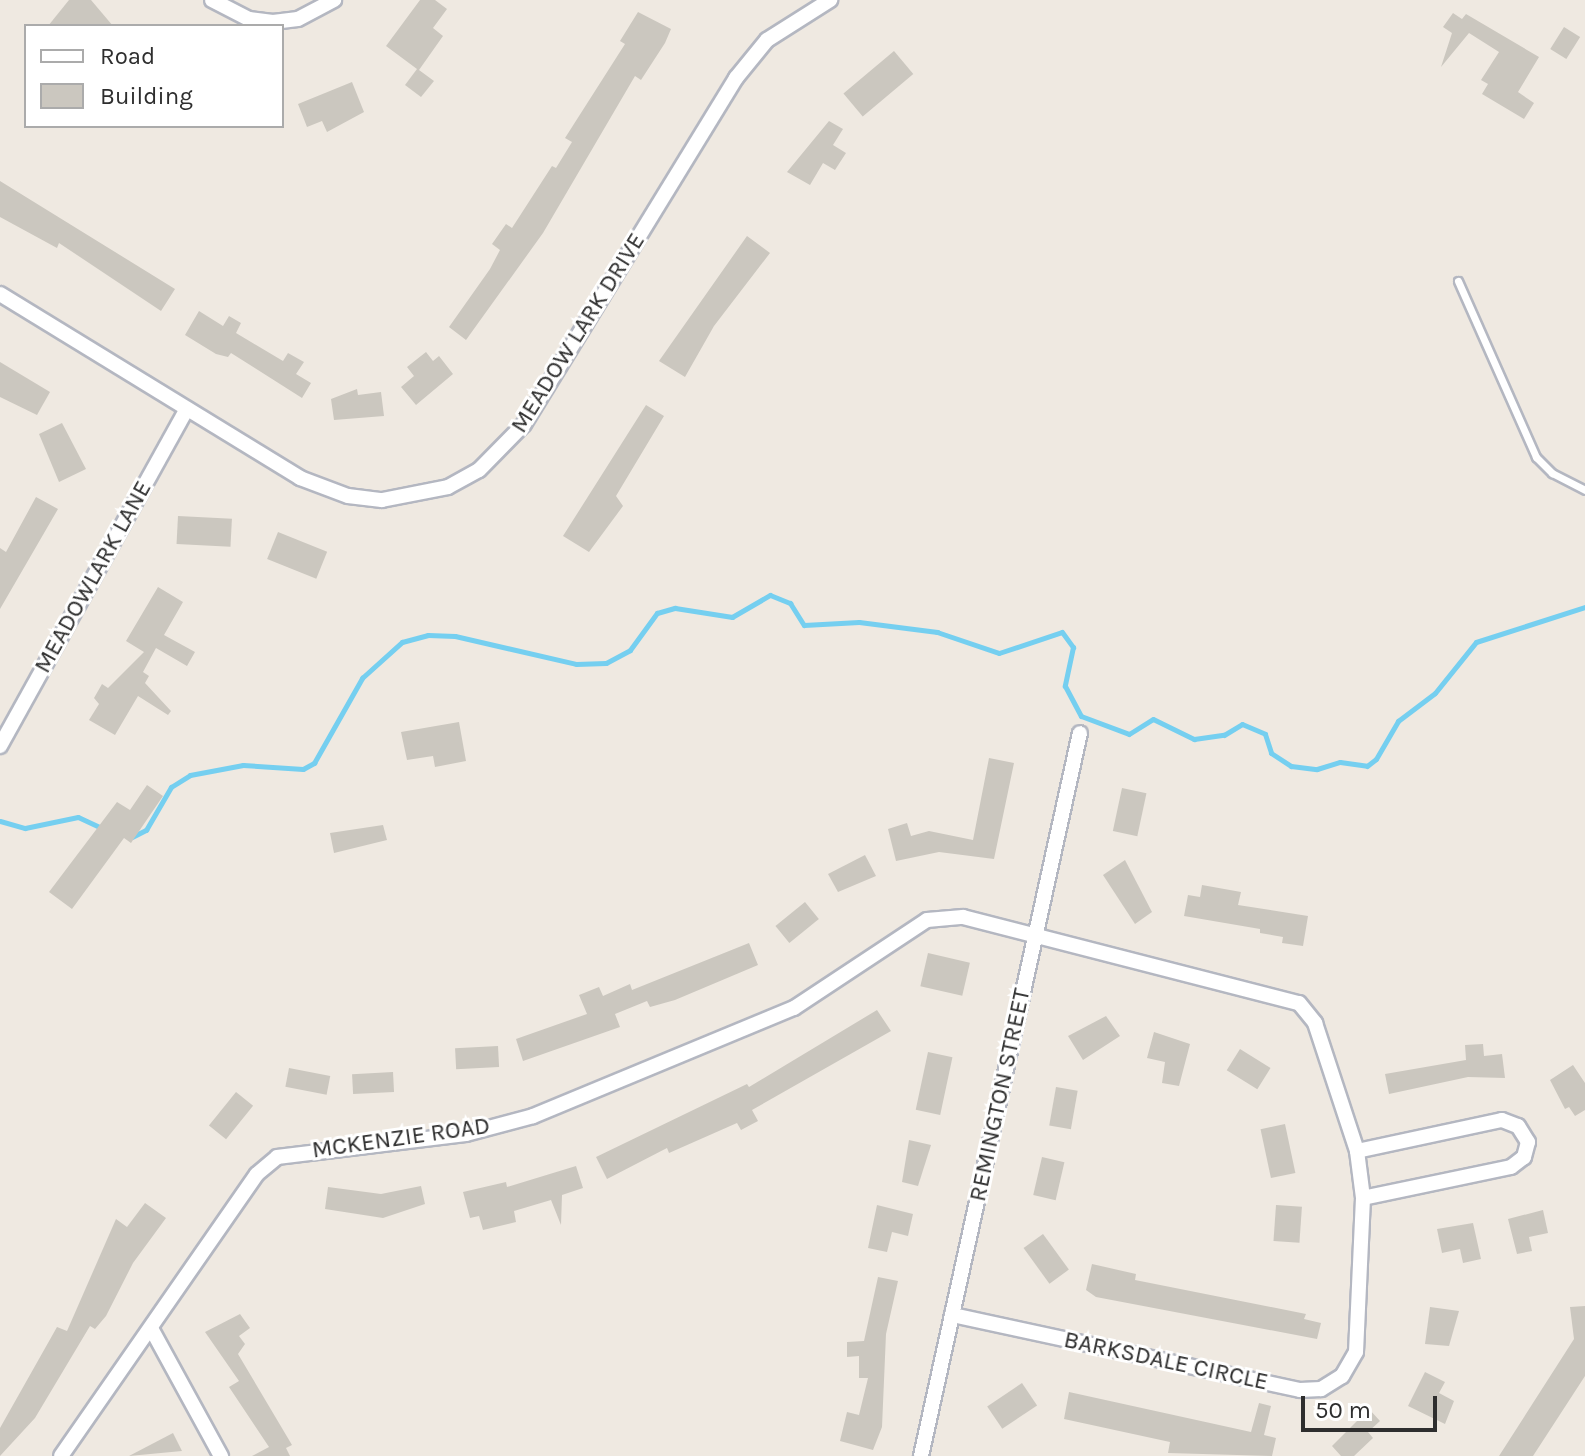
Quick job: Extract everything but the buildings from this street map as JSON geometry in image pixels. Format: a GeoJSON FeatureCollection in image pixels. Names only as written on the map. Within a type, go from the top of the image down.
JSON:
{"type":"FeatureCollection","features":[{"type":"Feature","properties":{"kind":"street"},"geometry":{"type":"LineString","coordinates":[[212,0],[249,19],[273,22],[298,19],[334,0]]}},
{"type":"Feature","properties":{"kind":"street","name":"MEADOW LARK DRIVE"},"geometry":{"type":"LineString","coordinates":[[0,294],[300,478],[348,496],[417,497],[479,470],[524,424],[736,78],[767,40],[830,0]]}},
{"type":"Feature","properties":{"kind":"street","name":"MEADOWLARK LANE"},"geometry":{"type":"LineString","coordinates":[[0,746],[187,409]]}},
{"type":"Feature","properties":{"kind":"street","name":"REMINGTON STREET"},"geometry":{"type":"LineString","coordinates":[[921,1456],[1080,733]]}},
{"type":"Feature","properties":{"kind":"street","name":"MCKENZIE ROAD"},"geometry":{"type":"LineString","coordinates":[[61,1456],[152,1330],[257,1174],[277,1157],[466,1134],[533,1116],[794,1008],[927,920],[963,917],[1035,938]]}},
{"type":"Feature","properties":{"kind":"street","name":"BARKSDALE CIRCLE"},"geometry":{"type":"LineString","coordinates":[[952,1315],[1300,1390],[1321,1389],[1342,1376],[1356,1352],[1363,1198],[1357,1151],[1315,1023],[1299,1003],[1035,938]]}},
{"type":"Feature","properties":{"kind":"street"},"geometry":{"type":"LineString","coordinates":[[1357,1151],[1502,1120],[1518,1126],[1528,1142],[1524,1157],[1511,1167],[1363,1198]]}},
{"type":"Feature","properties":{"kind":"street"},"geometry":{"type":"LineString","coordinates":[[152,1330],[221,1456]]}},
{"type":"Feature","properties":{"kind":"lane"},"geometry":{"type":"LineString","coordinates":[[1458,281],[1536,457],[1552,473],[1585,490]]}},
{"type":"Feature","properties":{"kind":"waterway"},"geometry":{"type":"LineString","coordinates":[[132,837],[146,830],[171,787],[190,775],[243,765],[303,769],[314,763],[362,678],[402,642],[428,635],[455,636],[576,664],[606,663],[630,650],[657,613],[675,608],[732,617],[770,595],[790,603],[804,625],[859,622],[937,632],[999,653],[1062,632],[1073,647],[1065,686],[1081,716],[1129,734],[1153,719],[1194,739],[1224,735],[1242,724],[1265,734],[1271,753],[1291,766],[1317,769],[1340,762],[1367,766],[1376,759],[1398,721],[1435,693],[1476,642],[1585,607]]}},
{"type":"Feature","properties":{"kind":"waterway"},"geometry":{"type":"LineString","coordinates":[[0,821],[25,828],[78,817],[104,829]]}}]}
